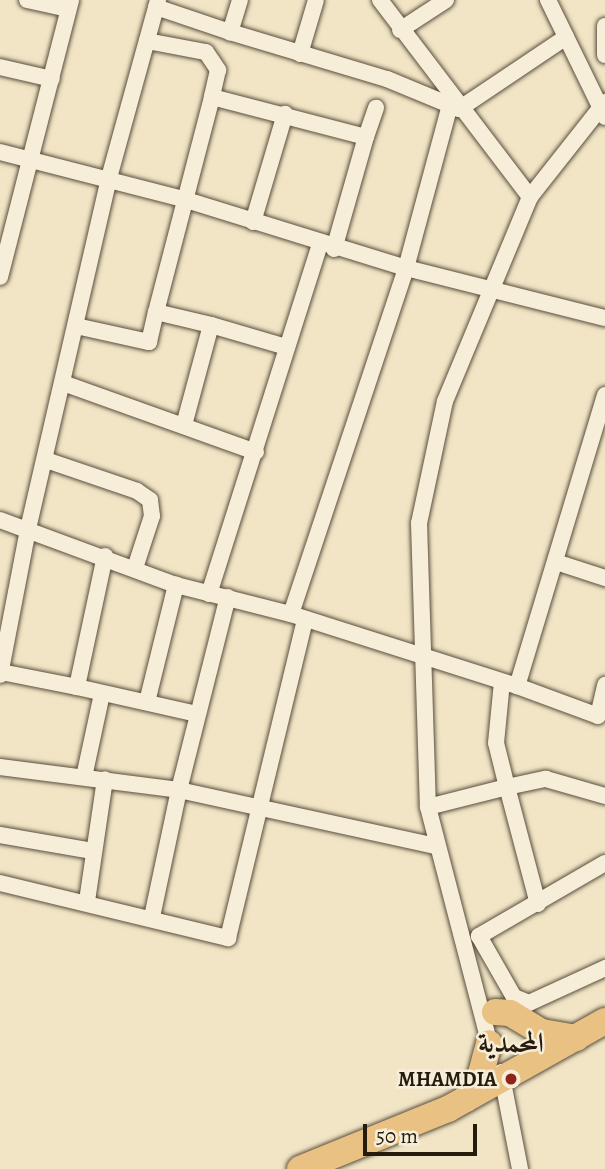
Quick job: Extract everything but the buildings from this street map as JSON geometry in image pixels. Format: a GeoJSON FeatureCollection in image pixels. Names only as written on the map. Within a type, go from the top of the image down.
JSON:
{"type":"FeatureCollection","features":[{"type":"Feature","properties":{"kind":"main road"},"geometry":{"type":"LineString","coordinates":[[488,1008],[510,1013],[542,1032],[576,1038]]}},
{"type":"Feature","properties":{"kind":"main road"},"geometry":{"type":"LineString","coordinates":[[300,1169],[466,1099],[505,1080],[605,1021]]}},
{"type":"Feature","properties":{"kind":"main road"},"geometry":{"type":"LineString","coordinates":[[466,1099],[480,1077],[489,1043]]}},
{"type":"Feature","properties":{"kind":"street"},"geometry":{"type":"LineString","coordinates":[[0,276],[70,4],[27,0]]}},
{"type":"Feature","properties":{"kind":"street"},"geometry":{"type":"LineString","coordinates":[[230,32],[240,0]]}},
{"type":"Feature","properties":{"kind":"street"},"geometry":{"type":"LineString","coordinates":[[300,54],[316,0]]}},
{"type":"Feature","properties":{"kind":"street"},"geometry":{"type":"LineString","coordinates":[[380,0],[454,107],[530,197]]}},
{"type":"Feature","properties":{"kind":"street"},"geometry":{"type":"LineString","coordinates":[[400,30],[446,0]]}},
{"type":"Feature","properties":{"kind":"street"},"geometry":{"type":"LineString","coordinates":[[520,1169],[505,1080],[489,1043],[488,1008],[472,938],[435,846],[428,807],[424,656],[419,592],[421,509],[445,401],[488,289],[530,197],[604,109],[548,0]]}},
{"type":"Feature","properties":{"kind":"street"},"geometry":{"type":"LineString","coordinates":[[197,714],[0,674],[27,528],[46,460],[109,178],[157,4],[230,32],[387,79],[454,107]]}},
{"type":"Feature","properties":{"kind":"street"},"geometry":{"type":"LineString","coordinates":[[605,26],[605,55]]}},
{"type":"Feature","properties":{"kind":"street"},"geometry":{"type":"LineString","coordinates":[[0,883],[88,901],[229,938],[260,807],[298,617],[454,107],[566,37]]}},
{"type":"Feature","properties":{"kind":"street"},"geometry":{"type":"LineString","coordinates":[[76,326],[149,342],[183,199],[212,97],[218,70],[206,52],[147,41]]}},
{"type":"Feature","properties":{"kind":"street"},"geometry":{"type":"LineString","coordinates":[[0,67],[52,79]]}},
{"type":"Feature","properties":{"kind":"street"},"geometry":{"type":"LineString","coordinates":[[212,97],[366,137]]}},
{"type":"Feature","properties":{"kind":"street"},"geometry":{"type":"LineString","coordinates":[[209,594],[256,452],[286,347],[327,247],[376,108]]}},
{"type":"Feature","properties":{"kind":"street"},"geometry":{"type":"LineString","coordinates":[[253,222],[285,114]]}},
{"type":"Feature","properties":{"kind":"street"},"geometry":{"type":"LineString","coordinates":[[0,152],[183,199],[327,247],[605,318]]}},
{"type":"Feature","properties":{"kind":"street"},"geometry":{"type":"LineString","coordinates":[[156,312],[286,347]]}},
{"type":"Feature","properties":{"kind":"street"},"geometry":{"type":"LineString","coordinates":[[184,425],[211,325]]}},
{"type":"Feature","properties":{"kind":"street"},"geometry":{"type":"LineString","coordinates":[[63,383],[256,452]]}},
{"type":"Feature","properties":{"kind":"street"},"geometry":{"type":"LineString","coordinates":[[538,904],[496,743],[510,684],[556,562],[605,394]]}},
{"type":"Feature","properties":{"kind":"street"},"geometry":{"type":"LineString","coordinates":[[589,450],[605,455]]}},
{"type":"Feature","properties":{"kind":"street"},"geometry":{"type":"LineString","coordinates":[[46,460],[137,491],[150,500],[152,516],[135,568]]}},
{"type":"Feature","properties":{"kind":"street"},"geometry":{"type":"LineString","coordinates":[[0,520],[105,556],[176,585],[298,617],[424,656],[601,717],[605,685]]}},
{"type":"Feature","properties":{"kind":"street"},"geometry":{"type":"LineString","coordinates":[[77,688],[105,556]]}},
{"type":"Feature","properties":{"kind":"street"},"geometry":{"type":"LineString","coordinates":[[556,562],[605,578]]}},
{"type":"Feature","properties":{"kind":"street"},"geometry":{"type":"LineString","coordinates":[[146,702],[176,585]]}},
{"type":"Feature","properties":{"kind":"street"},"geometry":{"type":"LineString","coordinates":[[152,917],[197,714],[228,597]]}},
{"type":"Feature","properties":{"kind":"street"},"geometry":{"type":"LineString","coordinates":[[84,777],[103,694]]}},
{"type":"Feature","properties":{"kind":"street"},"geometry":{"type":"LineString","coordinates":[[0,767],[179,790],[435,846]]}},
{"type":"Feature","properties":{"kind":"street"},"geometry":{"type":"LineString","coordinates":[[88,901],[105,779]]}},
{"type":"Feature","properties":{"kind":"street"},"geometry":{"type":"LineString","coordinates":[[428,807],[507,787],[553,780],[605,796]]}},
{"type":"Feature","properties":{"kind":"street"},"geometry":{"type":"LineString","coordinates":[[0,835],[93,851]]}},
{"type":"Feature","properties":{"kind":"street"},"geometry":{"type":"LineString","coordinates":[[472,938],[538,904],[605,863]]}},
{"type":"Feature","properties":{"kind":"street"},"geometry":{"type":"LineString","coordinates":[[472,938],[514,998],[529,1003],[605,968]]}},
{"type":"Feature","properties":{"kind":"street"},"geometry":{"type":"LineString","coordinates":[[488,1008],[522,1032],[543,1056]]}},
{"type":"Feature","properties":{"kind":"place","name":"MHAMDIA"},"geometry":{"type":"Point","coordinates":[511,1079]}},
{"type":"Feature","properties":{"kind":"district","name":"المحمدية"},"geometry":{"type":"Point","coordinates":[511,1043]}}]}
